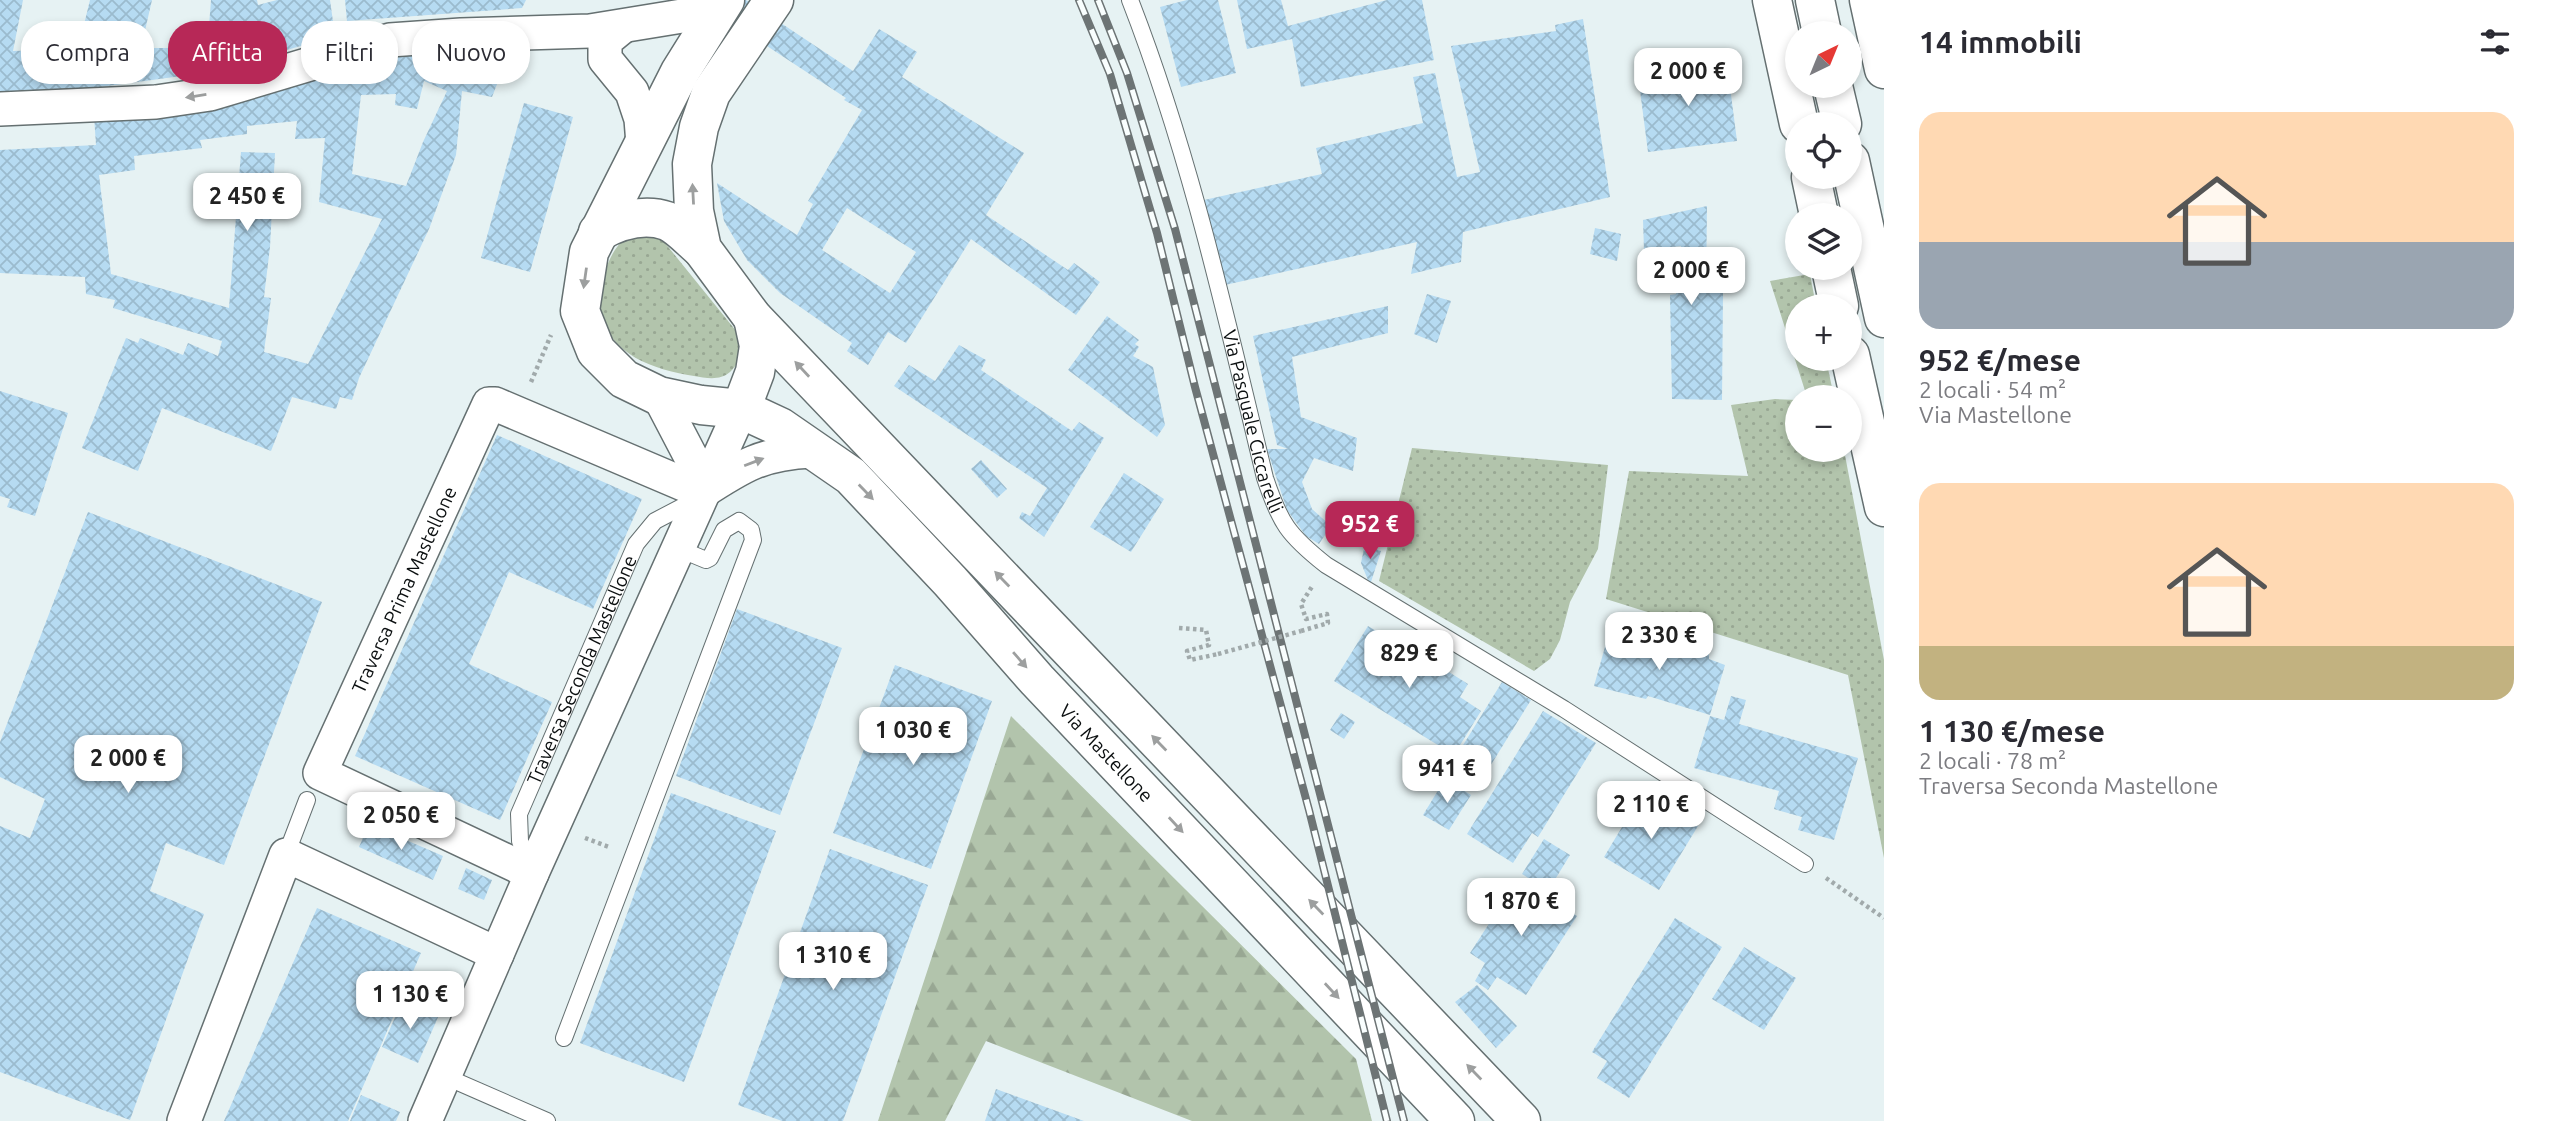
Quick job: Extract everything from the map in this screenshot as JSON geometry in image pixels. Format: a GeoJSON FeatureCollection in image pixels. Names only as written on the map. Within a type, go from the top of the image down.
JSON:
{"type":"FeatureCollection","features":[{"type":"Feature","properties":{"kind":"main road"},"geometry":{"type":"LineString","coordinates":[[702,249],[694,211],[692,163],[699,127],[711,93],[774,0]]}},
{"type":"Feature","properties":{"kind":"main road"},"geometry":{"type":"LineString","coordinates":[[1772,0],[1796,112]]}},
{"type":"Feature","properties":{"kind":"main road"},"geometry":{"type":"LineString","coordinates":[[1815,0],[1819,21]]}},
{"type":"Feature","properties":{"kind":"main road"},"geometry":{"type":"LineString","coordinates":[[1869,0],[1884,69]]}},
{"type":"Feature","properties":{"kind":"main road"},"geometry":{"type":"LineString","coordinates":[[722,5],[680,72],[589,252],[580,311],[597,351],[624,379],[659,396],[701,405],[741,409],[755,372],[759,346],[753,318]]}},
{"type":"Feature","properties":{"kind":"main road"},"geometry":{"type":"LineString","coordinates":[[1856,189],[1884,318]]}},
{"type":"Feature","properties":{"kind":"main road"},"geometry":{"type":"LineString","coordinates":[[598,233],[617,222],[643,218],[668,222],[702,249],[753,318],[1521,1121]]}},
{"type":"Feature","properties":{"kind":"main road"},"geometry":{"type":"LineString","coordinates":[[1854,371],[1884,507]]}},
{"type":"Feature","properties":{"kind":"main road","name":"Via Mastellone"},"geometry":{"type":"LineString","coordinates":[[741,409],[780,427],[850,476],[950,581],[1037,680],[1455,1121]]}},
{"type":"Feature","properties":{"kind":"street"},"geometry":{"type":"LineString","coordinates":[[0,109],[156,102],[210,94],[390,40],[590,31],[622,27],[722,5]]}},
{"type":"Feature","properties":{"kind":"street"},"geometry":{"type":"LineString","coordinates":[[622,27],[606,41],[605,59],[632,92],[641,119],[643,144]]}},
{"type":"Feature","properties":{"kind":"street"},"geometry":{"type":"LineString","coordinates":[[659,396],[694,463],[701,495]]}},
{"type":"Feature","properties":{"kind":"street","name":"Traversa Prima Mastellone"},"geometry":{"type":"LineString","coordinates":[[532,873],[320,773],[489,404],[517,413],[701,495]]}},
{"type":"Feature","properties":{"kind":"street","name":"Traversa Seconda Mastellone"},"geometry":{"type":"LineString","coordinates":[[425,1121],[532,873],[741,409]]}},
{"type":"Feature","properties":{"kind":"street","name":"Traversa Seconda Mastellone"},"geometry":{"type":"LineString","coordinates":[[701,495],[749,464],[781,452],[812,451]]}},
{"type":"Feature","properties":{"kind":"street"},"geometry":{"type":"LineString","coordinates":[[184,1121],[286,855],[498,954]]}},
{"type":"Feature","properties":{"kind":"lane","name":"Via Pasquale Ciccarelli"},"geometry":{"type":"LineString","coordinates":[[1130,0],[1174,127],[1206,238],[1265,478],[1277,512],[1297,542],[1326,565],[1564,709],[1805,864]]}},
{"type":"Feature","properties":{"kind":"lane","name":"Traversa Seconda Mastellone"},"geometry":{"type":"LineString","coordinates":[[532,873],[523,855],[519,814],[636,544],[655,521],[701,495]]}},
{"type":"Feature","properties":{"kind":"lane"},"geometry":{"type":"LineString","coordinates":[[564,1038],[753,540],[751,530],[739,520],[724,530],[710,558],[706,560],[677,548]]}},
{"type":"Feature","properties":{"kind":"lane"},"geometry":{"type":"LineString","coordinates":[[286,855],[307,800]]}},
{"type":"Feature","properties":{"kind":"lane"},"geometry":{"type":"LineString","coordinates":[[444,1076],[547,1121]]}},
{"type":"Feature","properties":{"kind":"path"},"geometry":{"type":"LineString","coordinates":[[517,413],[553,330]]}},
{"type":"Feature","properties":{"kind":"path"},"geometry":{"type":"LineString","coordinates":[[1179,628],[1206,630],[1209,645],[1187,650],[1190,660],[1328,623],[1327,614],[1306,619],[1301,604],[1326,565]]}},
{"type":"Feature","properties":{"kind":"path"},"geometry":{"type":"LineString","coordinates":[[554,824],[607,847],[611,845]]}},
{"type":"Feature","properties":{"kind":"path"},"geometry":{"type":"LineString","coordinates":[[1805,864],[1884,918]]}},
{"type":"Feature","properties":{"kind":"green space"},"geometry":{"type":"Polygon","coordinates":[[[630,235],[661,238],[737,332],[739,358],[734,368],[726,375],[708,378],[664,369],[635,358],[613,338],[605,326],[600,310],[599,287],[614,252],[630,235]]]}},
{"type":"Feature","properties":{"kind":"green space"},"geometry":{"type":"Polygon","coordinates":[[[1785,278],[1811,280],[1814,294],[1785,294],[1785,328],[1770,281],[1785,278]]]}},
{"type":"Feature","properties":{"kind":"green space"},"geometry":{"type":"Polygon","coordinates":[[[1799,371],[1829,371],[1831,385],[1803,385],[1799,371]]]}},
{"type":"Feature","properties":{"kind":"green space"},"geometry":{"type":"Polygon","coordinates":[[[1785,399],[1785,462],[1846,462],[1884,660],[1884,858],[1848,675],[1606,599],[1629,471],[1748,476],[1731,405],[1785,399]]]}},
{"type":"Feature","properties":{"kind":"green space"},"geometry":{"type":"Polygon","coordinates":[[[1412,448],[1608,465],[1598,549],[1570,602],[1560,640],[1550,659],[1534,671],[1379,581],[1412,448]]]}},
{"type":"Feature","properties":{"kind":"green space"},"geometry":{"type":"Polygon","coordinates":[[[1011,716],[1356,1059],[1372,1121],[1192,1121],[986,1041],[945,1121],[878,1121],[1011,716]]]}},
{"type":"Feature","properties":{"kind":"building"},"geometry":{"type":"Polygon","coordinates":[[[0,0],[23,0],[13,51],[21,51],[21,84],[122,84],[100,87],[0,92],[0,0]]]}},
{"type":"Feature","properties":{"kind":"building"},"geometry":{"type":"Polygon","coordinates":[[[90,0],[152,0],[147,21],[85,21],[90,0]]]}},
{"type":"Feature","properties":{"kind":"building"},"geometry":{"type":"Polygon","coordinates":[[[211,0],[257,0],[258,5],[277,0],[330,0],[333,21],[301,21],[301,46],[287,50],[287,21],[209,21],[211,0]]]}},
{"type":"Feature","properties":{"kind":"building"},"geometry":{"type":"Polygon","coordinates":[[[345,0],[526,0],[522,8],[347,21],[345,0]]]}},
{"type":"Feature","properties":{"kind":"building"},"geometry":{"type":"Polygon","coordinates":[[[697,0],[746,0],[853,71],[879,29],[917,52],[902,77],[1024,153],[986,215],[1068,270],[1074,263],[1100,282],[1076,315],[971,239],[906,343],[888,332],[868,365],[847,351],[852,343],[780,293],[747,260],[724,221],[717,183],[797,235],[813,204],[808,201],[862,110],[844,100],[846,98],[697,0]],[[847,208],[822,250],[890,293],[916,252],[847,208]]]}},
{"type":"Feature","properties":{"kind":"building"},"geometry":{"type":"Polygon","coordinates":[[[1187,0],[1218,0],[1236,73],[1181,87],[1160,7],[1187,0]]]}},
{"type":"Feature","properties":{"kind":"building"},"geometry":{"type":"Polygon","coordinates":[[[1237,0],[1281,0],[1288,26],[1387,0],[1422,0],[1434,60],[1301,87],[1292,39],[1247,49],[1237,0]]]}},
{"type":"Feature","properties":{"kind":"building"},"geometry":{"type":"Polygon","coordinates":[[[1583,19],[1610,197],[1463,232],[1461,262],[1411,274],[1417,242],[1225,285],[1204,200],[1322,174],[1316,148],[1423,123],[1413,77],[1435,73],[1457,177],[1480,172],[1451,46],[1556,31],[1555,25],[1583,19]]]}},
{"type":"Feature","properties":{"kind":"building"},"geometry":{"type":"Polygon","coordinates":[[[154,48],[168,48],[168,78],[154,80],[154,48]]]}},
{"type":"Feature","properties":{"kind":"building"},"geometry":{"type":"Polygon","coordinates":[[[412,54],[412,84],[423,84],[417,109],[395,105],[396,94],[361,95],[352,174],[406,186],[447,91],[431,84],[497,84],[492,97],[462,91],[456,155],[429,229],[359,378],[352,400],[340,397],[336,409],[292,397],[271,451],[162,408],[138,471],[82,448],[126,338],[138,343],[140,338],[183,355],[188,343],[218,356],[222,341],[113,308],[115,300],[86,294],[85,277],[0,273],[0,150],[96,145],[94,116],[245,84],[287,84],[287,75],[301,72],[301,84],[398,84],[398,56],[412,54]],[[297,121],[247,126],[247,134],[200,140],[202,148],[134,156],[135,170],[99,175],[111,274],[229,308],[241,152],[275,153],[270,247],[264,297],[271,298],[264,352],[308,364],[382,219],[319,202],[325,138],[295,139],[297,121]]]}},
{"type":"Feature","properties":{"kind":"building"},"geometry":{"type":"Polygon","coordinates":[[[1727,64],[1737,141],[1648,152],[1638,75],[1727,64]]]}},
{"type":"Feature","properties":{"kind":"building"},"geometry":{"type":"Polygon","coordinates":[[[524,103],[573,117],[530,272],[481,258],[524,103]]]}},
{"type":"Feature","properties":{"kind":"building"},"geometry":{"type":"Polygon","coordinates":[[[1707,206],[1706,293],[1723,293],[1722,400],[1672,399],[1670,295],[1676,294],[1681,246],[1644,250],[1643,220],[1707,206]]]}},
{"type":"Feature","properties":{"kind":"building"},"geometry":{"type":"Polygon","coordinates":[[[1595,228],[1621,234],[1617,261],[1590,254],[1595,228]]]}},
{"type":"Feature","properties":{"kind":"building"},"geometry":{"type":"Polygon","coordinates":[[[1427,294],[1451,301],[1437,343],[1414,334],[1427,294]]]}},
{"type":"Feature","properties":{"kind":"building"},"geometry":{"type":"Polygon","coordinates":[[[1388,306],[1388,333],[1292,357],[1301,417],[1357,438],[1353,471],[1314,458],[1302,482],[1312,509],[1331,526],[1319,544],[1306,536],[1287,510],[1267,449],[1288,449],[1277,445],[1253,336],[1388,306]]]}},
{"type":"Feature","properties":{"kind":"building"},"geometry":{"type":"Polygon","coordinates":[[[1107,316],[1139,340],[1135,344],[1139,347],[1133,356],[1153,367],[1165,425],[1157,437],[1068,370],[1107,316]]]}},
{"type":"Feature","properties":{"kind":"building"},"geometry":{"type":"Polygon","coordinates":[[[959,345],[986,360],[981,370],[1072,431],[1079,422],[1104,438],[1044,537],[1019,518],[1022,512],[1030,516],[1047,488],[894,386],[909,365],[935,381],[959,345]]]}},
{"type":"Feature","properties":{"kind":"building"},"geometry":{"type":"Polygon","coordinates":[[[0,391],[68,413],[35,516],[7,507],[10,499],[0,496],[0,391]]]}},
{"type":"Feature","properties":{"kind":"building"},"geometry":{"type":"Polygon","coordinates":[[[497,435],[642,499],[593,609],[509,572],[469,664],[552,702],[500,820],[355,756],[497,435]]]}},
{"type":"Feature","properties":{"kind":"building"},"geometry":{"type":"Polygon","coordinates":[[[981,460],[1007,489],[997,498],[971,469],[981,460]]]}},
{"type":"Feature","properties":{"kind":"building"},"geometry":{"type":"Polygon","coordinates":[[[1124,473],[1164,499],[1131,552],[1090,527],[1124,473]]]}},
{"type":"Feature","properties":{"kind":"building"},"geometry":{"type":"Polygon","coordinates":[[[88,512],[322,602],[224,865],[166,843],[150,891],[204,914],[130,1120],[0,1072],[0,826],[30,838],[45,799],[0,777],[0,742],[88,512]]]}},
{"type":"Feature","properties":{"kind":"building"},"geometry":{"type":"Polygon","coordinates":[[[1365,544],[1381,551],[1370,585],[1361,563],[1365,544]]]}},
{"type":"Feature","properties":{"kind":"building"},"geometry":{"type":"Polygon","coordinates":[[[737,609],[842,648],[780,815],[676,776],[737,609]]]}},
{"type":"Feature","properties":{"kind":"building"},"geometry":{"type":"Polygon","coordinates":[[[1368,626],[1431,665],[1433,662],[1468,684],[1460,697],[1481,711],[1454,755],[1334,681],[1368,626]]]}},
{"type":"Feature","properties":{"kind":"building"},"geometry":{"type":"Polygon","coordinates":[[[1610,629],[1709,654],[1709,659],[1725,665],[1710,715],[1648,696],[1646,699],[1594,686],[1610,629]]]}},
{"type":"Feature","properties":{"kind":"building"},"geometry":{"type":"Polygon","coordinates":[[[895,665],[992,701],[931,869],[833,833],[895,665]]]}},
{"type":"Feature","properties":{"kind":"building"},"geometry":{"type":"Polygon","coordinates":[[[1502,682],[1531,700],[1481,781],[1452,763],[1502,682]]]}},
{"type":"Feature","properties":{"kind":"building"},"geometry":{"type":"Polygon","coordinates":[[[1731,696],[1746,700],[1739,724],[1858,758],[1834,840],[1798,830],[1802,817],[1774,809],[1779,791],[1694,768],[1710,716],[1724,720],[1731,696]]]}},
{"type":"Feature","properties":{"kind":"building"},"geometry":{"type":"Polygon","coordinates":[[[1543,711],[1596,743],[1538,837],[1532,833],[1513,863],[1467,834],[1543,711]]]}},
{"type":"Feature","properties":{"kind":"building"},"geometry":{"type":"Polygon","coordinates":[[[1341,713],[1355,722],[1344,739],[1330,730],[1341,713]]]}},
{"type":"Feature","properties":{"kind":"building"},"geometry":{"type":"Polygon","coordinates":[[[1445,779],[1471,795],[1449,830],[1423,815],[1445,779]]]}},
{"type":"Feature","properties":{"kind":"building"},"geometry":{"type":"Polygon","coordinates":[[[1643,792],[1698,826],[1659,890],[1604,857],[1643,792]]]}},
{"type":"Feature","properties":{"kind":"building"},"geometry":{"type":"Polygon","coordinates":[[[671,793],[776,831],[684,1082],[580,1043],[671,793]]]}},
{"type":"Feature","properties":{"kind":"building"},"geometry":{"type":"Polygon","coordinates":[[[369,824],[443,856],[433,880],[359,847],[369,824]]]}},
{"type":"Feature","properties":{"kind":"building"},"geometry":{"type":"Polygon","coordinates":[[[1544,839],[1570,855],[1548,891],[1522,874],[1544,839]]]}},
{"type":"Feature","properties":{"kind":"building"},"geometry":{"type":"Polygon","coordinates":[[[830,849],[928,885],[843,1121],[782,1121],[738,1105],[830,849]]]}},
{"type":"Feature","properties":{"kind":"building"},"geometry":{"type":"Polygon","coordinates":[[[466,868],[492,880],[484,900],[458,889],[466,868]]]}},
{"type":"Feature","properties":{"kind":"building"},"geometry":{"type":"Polygon","coordinates":[[[1518,879],[1577,916],[1526,995],[1497,977],[1488,990],[1475,981],[1485,963],[1470,953],[1518,879]]]}},
{"type":"Feature","properties":{"kind":"building"},"geometry":{"type":"Polygon","coordinates":[[[317,908],[421,953],[348,1121],[224,1121],[317,908]]]}},
{"type":"Feature","properties":{"kind":"building"},"geometry":{"type":"Polygon","coordinates":[[[1675,918],[1722,947],[1629,1098],[1597,1078],[1607,1061],[1592,1052],[1675,918]]]}},
{"type":"Feature","properties":{"kind":"building"},"geometry":{"type":"Polygon","coordinates":[[[1744,947],[1796,978],[1764,1030],[1712,999],[1744,947]]]}},
{"type":"Feature","properties":{"kind":"building"},"geometry":{"type":"Polygon","coordinates":[[[1477,985],[1517,1026],[1496,1048],[1455,1002],[1477,985]]]}},
{"type":"Feature","properties":{"kind":"building"},"geometry":{"type":"Polygon","coordinates":[[[403,999],[439,1015],[418,1063],[382,1047],[403,999]]]}},
{"type":"Feature","properties":{"kind":"building"},"geometry":{"type":"Polygon","coordinates":[[[996,1089],[1084,1121],[985,1121],[996,1089]]]}},
{"type":"Feature","properties":{"kind":"building"},"geometry":{"type":"Polygon","coordinates":[[[361,1095],[400,1112],[396,1121],[350,1121],[361,1095]]]}},
{"type":"Feature","properties":{"kind":"railway"},"geometry":{"type":"LineString","coordinates":[[1079,0],[1110,74],[1157,233],[1195,387],[1309,810],[1387,1121]]}},
{"type":"Feature","properties":{"kind":"railway"},"geometry":{"type":"LineString","coordinates":[[1098,0],[1127,73],[1175,229],[1404,1121]]}}]}
